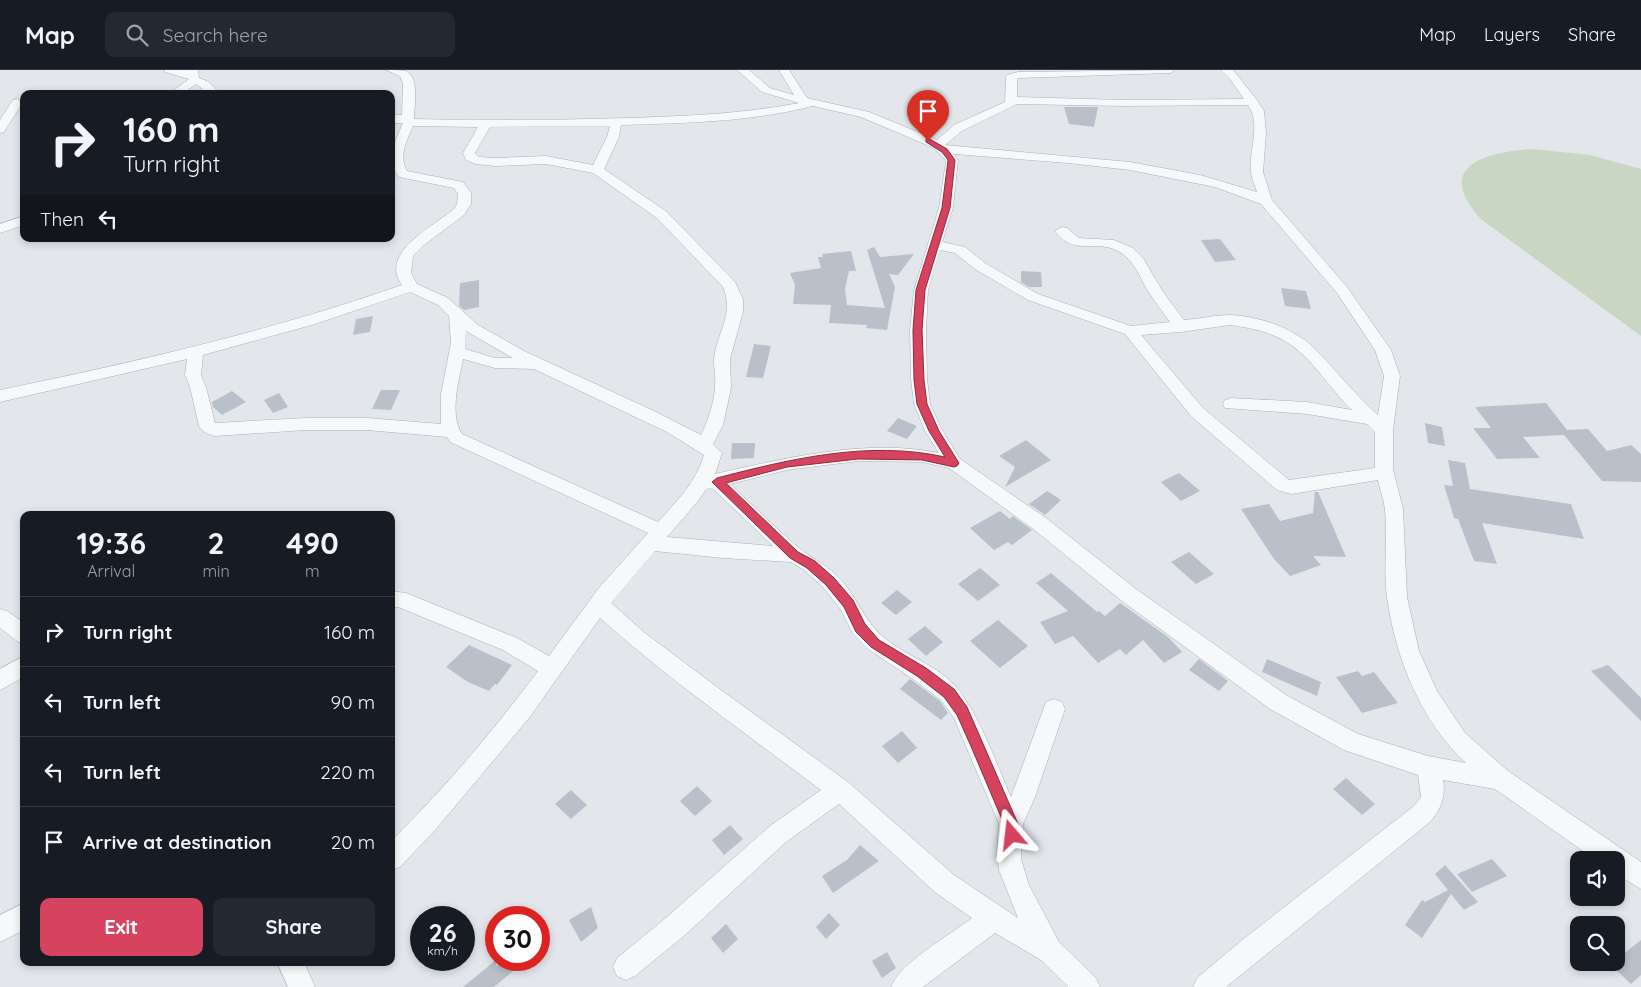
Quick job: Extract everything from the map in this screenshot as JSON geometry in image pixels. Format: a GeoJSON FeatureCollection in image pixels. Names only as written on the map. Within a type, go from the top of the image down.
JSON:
{"type":"FeatureCollection","features":[{"type":"Feature","properties":{"kind":"street"},"geometry":{"type":"LineString","coordinates":[[169,70],[193,75],[212,90]]}},
{"type":"Feature","properties":{"kind":"street"},"geometry":{"type":"LineString","coordinates":[[391,70],[404,74],[409,84],[408,121],[396,159],[398,168],[403,174],[458,185],[465,193],[464,204],[459,212],[413,246],[404,260],[404,276],[411,287],[450,307],[456,316],[475,331],[534,364],[620,401],[704,445],[713,453],[708,471],[709,483],[794,555],[811,565],[830,581],[848,604],[860,628],[875,643],[921,672],[949,693],[962,712],[1011,824],[1012,835],[1009,858],[1013,874],[1050,951]]}},
{"type":"Feature","properties":{"kind":"street"},"geometry":{"type":"LineString","coordinates":[[742,70],[754,92]]}},
{"type":"Feature","properties":{"kind":"street"},"geometry":{"type":"LineString","coordinates":[[784,70],[809,102]]}},
{"type":"Feature","properties":{"kind":"street"},"geometry":{"type":"LineString","coordinates":[[941,148],[958,128],[989,113],[1006,108],[1011,104],[1010,77],[1065,71],[1170,70]]}},
{"type":"Feature","properties":{"kind":"street"},"geometry":{"type":"LineString","coordinates":[[1226,70],[1234,77],[1258,111],[1260,133],[1257,172],[1266,201],[1342,290],[1383,350],[1392,376],[1378,425],[1384,473],[1394,509],[1397,597],[1409,652],[1428,697],[1457,740],[1500,779],[1641,877]]}},
{"type":"Feature","properties":{"kind":"street"},"geometry":{"type":"LineString","coordinates":[[178,90],[193,75]]}},
{"type":"Feature","properties":{"kind":"street"},"geometry":{"type":"LineString","coordinates":[[754,92],[776,94],[864,114],[941,148],[1113,163],[1160,170],[1232,187],[1266,201]]}},
{"type":"Feature","properties":{"kind":"street"},"geometry":{"type":"LineString","coordinates":[[733,116],[748,106],[754,92]]}},
{"type":"Feature","properties":{"kind":"street"},"geometry":{"type":"LineString","coordinates":[[1012,100],[1123,103],[1253,102]]}},
{"type":"Feature","properties":{"kind":"street"},"geometry":{"type":"LineString","coordinates":[[0,129],[17,102]]}},
{"type":"Feature","properties":{"kind":"street"},"geometry":{"type":"LineString","coordinates":[[395,119],[485,125],[616,123],[733,116],[809,102]]}},
{"type":"Feature","properties":{"kind":"street"},"geometry":{"type":"LineString","coordinates":[[597,170],[613,137],[616,123]]}},
{"type":"Feature","properties":{"kind":"street"},"geometry":{"type":"LineString","coordinates":[[485,125],[469,152],[470,157],[476,160],[495,162],[546,160],[597,170],[662,215],[730,285],[736,299],[735,312],[722,359],[723,388],[716,425],[704,445]]}},
{"type":"Feature","properties":{"kind":"street"},"geometry":{"type":"LineString","coordinates":[[941,148],[952,160],[946,208],[921,290],[918,330],[919,380],[922,404],[934,431],[954,463],[1039,523],[1129,595],[1278,702],[1352,743],[1428,767],[1500,779]]}},
{"type":"Feature","properties":{"kind":"street"},"geometry":{"type":"LineString","coordinates":[[395,184],[420,178]]}},
{"type":"Feature","properties":{"kind":"street"},"geometry":{"type":"LineString","coordinates":[[0,229],[20,222]]}},
{"type":"Feature","properties":{"kind":"street"},"geometry":{"type":"LineString","coordinates":[[1062,231],[1071,240],[1115,245],[1131,254],[1146,272],[1156,292],[1181,327]]}},
{"type":"Feature","properties":{"kind":"street"},"geometry":{"type":"LineString","coordinates":[[935,246],[960,250],[980,266],[1033,297],[1130,331],[1181,327],[1230,320],[1247,321],[1262,325],[1296,340],[1346,395],[1378,425]]}},
{"type":"Feature","properties":{"kind":"street"},"geometry":{"type":"LineString","coordinates":[[0,396],[195,353],[348,310],[411,287]]}},
{"type":"Feature","properties":{"kind":"street"},"geometry":{"type":"LineString","coordinates":[[456,316],[458,346],[451,377],[447,421],[449,431],[456,438],[656,537],[723,552],[794,555]]}},
{"type":"Feature","properties":{"kind":"street"},"geometry":{"type":"LineString","coordinates":[[1130,331],[1197,412],[1283,485],[1291,487],[1384,473]]}},
{"type":"Feature","properties":{"kind":"street"},"geometry":{"type":"LineString","coordinates":[[457,352],[495,363],[534,364]]}},
{"type":"Feature","properties":{"kind":"street"},"geometry":{"type":"LineString","coordinates":[[195,353],[193,375],[198,387],[204,419],[207,426],[216,430],[306,424],[350,424],[449,431]]}},
{"type":"Feature","properties":{"kind":"street"},"geometry":{"type":"LineString","coordinates":[[1231,404],[1307,408],[1378,425]]}},
{"type":"Feature","properties":{"kind":"street"},"geometry":{"type":"LineString","coordinates":[[395,854],[428,821],[515,719],[598,604],[692,496],[709,483],[787,464],[858,455],[922,456],[954,463]]}},
{"type":"Feature","properties":{"kind":"street"},"geometry":{"type":"LineString","coordinates":[[395,599],[510,644],[552,668]]}},
{"type":"Feature","properties":{"kind":"street"},"geometry":{"type":"LineString","coordinates":[[598,604],[638,639],[713,697],[840,790],[945,884],[994,918],[1050,951],[1086,987]]}},
{"type":"Feature","properties":{"kind":"street"},"geometry":{"type":"LineString","coordinates":[[0,617],[20,633]]}},
{"type":"Feature","properties":{"kind":"street"},"geometry":{"type":"LineString","coordinates":[[0,681],[20,668]]}},
{"type":"Feature","properties":{"kind":"street"},"geometry":{"type":"LineString","coordinates":[[1011,824],[1023,797],[1054,709]]}},
{"type":"Feature","properties":{"kind":"street"},"geometry":{"type":"LineString","coordinates":[[1206,987],[1422,814],[1431,804],[1434,792],[1428,767]]}},
{"type":"Feature","properties":{"kind":"street"},"geometry":{"type":"LineString","coordinates":[[626,967],[676,926],[778,834],[840,790]]}},
{"type":"Feature","properties":{"kind":"street"},"geometry":{"type":"LineString","coordinates":[[0,929],[20,918]]}},
{"type":"Feature","properties":{"kind":"street"},"geometry":{"type":"LineString","coordinates":[[904,987],[917,974],[994,918]]}},
{"type":"Feature","properties":{"kind":"street"},"geometry":{"type":"LineString","coordinates":[[292,966],[302,987]]}},
{"type":"Feature","properties":{"kind":"green space"},"geometry":{"type":"Polygon","coordinates":[[[1532,149],[1590,155],[1641,169],[1641,336],[1482,220],[1468,202],[1462,187],[1463,175],[1470,166],[1482,159],[1497,154],[1532,149]]]}},
{"type":"Feature","properties":{"kind":"building"},"geometry":{"type":"Polygon","coordinates":[[[1064,107],[1098,107],[1094,127],[1069,124],[1064,107]]]}},
{"type":"Feature","properties":{"kind":"building"},"geometry":{"type":"Polygon","coordinates":[[[1220,239],[1236,260],[1215,262],[1201,240],[1220,239]]]}},
{"type":"Feature","properties":{"kind":"building"},"geometry":{"type":"Polygon","coordinates":[[[874,247],[880,257],[914,254],[898,275],[889,274],[895,287],[887,330],[866,328],[867,325],[829,323],[831,305],[793,304],[795,285],[790,273],[821,268],[818,257],[823,257],[822,254],[851,251],[856,271],[849,271],[845,289],[847,305],[885,308],[867,250],[874,247]]]}},
{"type":"Feature","properties":{"kind":"building"},"geometry":{"type":"Polygon","coordinates":[[[1021,271],[1041,272],[1042,287],[1029,287],[1021,282],[1021,271]]]}},
{"type":"Feature","properties":{"kind":"building"},"geometry":{"type":"Polygon","coordinates":[[[479,280],[479,307],[464,310],[459,306],[460,283],[479,280]]]}},
{"type":"Feature","properties":{"kind":"building"},"geometry":{"type":"Polygon","coordinates":[[[1281,288],[1306,291],[1311,309],[1285,306],[1281,288]]]}},
{"type":"Feature","properties":{"kind":"building"},"geometry":{"type":"Polygon","coordinates":[[[373,316],[370,332],[353,335],[356,319],[373,316]]]}},
{"type":"Feature","properties":{"kind":"building"},"geometry":{"type":"Polygon","coordinates":[[[754,344],[771,346],[763,378],[746,377],[754,344]]]}},
{"type":"Feature","properties":{"kind":"building"},"geometry":{"type":"Polygon","coordinates":[[[381,390],[400,390],[391,410],[372,409],[381,390]]]}},
{"type":"Feature","properties":{"kind":"building"},"geometry":{"type":"Polygon","coordinates":[[[232,391],[246,402],[222,415],[213,407],[212,402],[232,391]]]}},
{"type":"Feature","properties":{"kind":"building"},"geometry":{"type":"Polygon","coordinates":[[[279,393],[288,407],[273,413],[264,400],[279,393]]]}},
{"type":"Feature","properties":{"kind":"building"},"geometry":{"type":"Polygon","coordinates":[[[1546,403],[1567,430],[1588,429],[1607,451],[1631,445],[1641,454],[1641,482],[1602,481],[1564,435],[1523,437],[1540,458],[1497,459],[1473,428],[1491,428],[1475,407],[1546,403]]]}},
{"type":"Feature","properties":{"kind":"building"},"geometry":{"type":"Polygon","coordinates":[[[898,418],[917,426],[907,439],[887,431],[898,418]]]}},
{"type":"Feature","properties":{"kind":"building"},"geometry":{"type":"Polygon","coordinates":[[[1425,423],[1442,427],[1445,446],[1428,443],[1425,423]]]}},
{"type":"Feature","properties":{"kind":"building"},"geometry":{"type":"Polygon","coordinates":[[[1026,440],[1051,460],[1005,487],[1015,467],[999,456],[1026,440]]]}},
{"type":"Feature","properties":{"kind":"building"},"geometry":{"type":"Polygon","coordinates":[[[732,443],[755,443],[754,458],[731,459],[732,443]]]}},
{"type":"Feature","properties":{"kind":"building"},"geometry":{"type":"Polygon","coordinates":[[[1448,460],[1465,463],[1470,489],[1571,504],[1584,539],[1482,523],[1497,564],[1474,561],[1458,519],[1454,518],[1444,485],[1453,486],[1448,460]]]}},
{"type":"Feature","properties":{"kind":"building"},"geometry":{"type":"Polygon","coordinates":[[[1179,473],[1200,491],[1181,501],[1161,482],[1179,473]]]}},
{"type":"Feature","properties":{"kind":"building"},"geometry":{"type":"Polygon","coordinates":[[[1047,491],[1061,500],[1045,515],[1029,504],[1047,491]]]}},
{"type":"Feature","properties":{"kind":"building"},"geometry":{"type":"Polygon","coordinates":[[[1315,492],[1318,492],[1346,557],[1313,556],[1321,565],[1290,576],[1274,559],[1241,509],[1269,504],[1280,521],[1313,513],[1315,492]]]}},
{"type":"Feature","properties":{"kind":"building"},"geometry":{"type":"Polygon","coordinates":[[[1000,511],[1010,519],[1013,516],[1032,530],[1012,545],[1008,542],[994,550],[970,528],[1000,511]]]}},
{"type":"Feature","properties":{"kind":"building"},"geometry":{"type":"Polygon","coordinates":[[[1189,552],[1214,574],[1196,584],[1171,562],[1189,552]]]}},
{"type":"Feature","properties":{"kind":"building"},"geometry":{"type":"Polygon","coordinates":[[[980,568],[1000,585],[978,601],[958,584],[980,568]]]}},
{"type":"Feature","properties":{"kind":"building"},"geometry":{"type":"Polygon","coordinates":[[[1051,573],[1097,612],[1099,611],[1105,616],[1120,603],[1168,637],[1182,652],[1164,663],[1143,640],[1126,655],[1120,649],[1098,663],[1073,636],[1055,644],[1040,622],[1068,611],[1036,583],[1051,573]]]}},
{"type":"Feature","properties":{"kind":"building"},"geometry":{"type":"Polygon","coordinates":[[[897,590],[912,602],[896,615],[881,603],[897,590]]]}},
{"type":"Feature","properties":{"kind":"building"},"geometry":{"type":"Polygon","coordinates":[[[998,620],[1028,646],[1000,668],[970,641],[998,620]]]}},
{"type":"Feature","properties":{"kind":"building"},"geometry":{"type":"Polygon","coordinates":[[[925,626],[943,642],[926,656],[908,639],[925,626]]]}},
{"type":"Feature","properties":{"kind":"building"},"geometry":{"type":"Polygon","coordinates":[[[469,645],[512,665],[497,685],[495,684],[489,691],[468,682],[446,667],[469,645]]]}},
{"type":"Feature","properties":{"kind":"building"},"geometry":{"type":"Polygon","coordinates":[[[1199,659],[1228,681],[1219,691],[1189,670],[1199,659]]]}},
{"type":"Feature","properties":{"kind":"building"},"geometry":{"type":"Polygon","coordinates":[[[1267,659],[1321,682],[1317,696],[1262,672],[1267,659]]]}},
{"type":"Feature","properties":{"kind":"building"},"geometry":{"type":"Polygon","coordinates":[[[1608,665],[1641,698],[1641,721],[1591,671],[1608,665]]]}},
{"type":"Feature","properties":{"kind":"building"},"geometry":{"type":"Polygon","coordinates":[[[1358,671],[1362,676],[1374,672],[1398,703],[1362,713],[1336,677],[1358,671]]]}},
{"type":"Feature","properties":{"kind":"building"},"geometry":{"type":"Polygon","coordinates":[[[910,679],[940,701],[948,713],[941,720],[900,689],[910,679]]]}},
{"type":"Feature","properties":{"kind":"building"},"geometry":{"type":"Polygon","coordinates":[[[902,731],[917,748],[898,763],[882,746],[902,731]]]}},
{"type":"Feature","properties":{"kind":"building"},"geometry":{"type":"Polygon","coordinates":[[[1346,778],[1375,804],[1362,815],[1333,789],[1346,778]]]}},
{"type":"Feature","properties":{"kind":"building"},"geometry":{"type":"Polygon","coordinates":[[[697,786],[712,801],[695,816],[680,801],[697,786]]]}},
{"type":"Feature","properties":{"kind":"building"},"geometry":{"type":"Polygon","coordinates":[[[571,790],[587,805],[571,819],[555,804],[571,790]]]}},
{"type":"Feature","properties":{"kind":"building"},"geometry":{"type":"Polygon","coordinates":[[[730,825],[743,839],[724,855],[712,840],[730,825]]]}},
{"type":"Feature","properties":{"kind":"building"},"geometry":{"type":"Polygon","coordinates":[[[860,845],[879,861],[833,893],[822,876],[847,860],[860,845]]]}},
{"type":"Feature","properties":{"kind":"building"},"geometry":{"type":"Polygon","coordinates":[[[1492,859],[1507,876],[1472,892],[1457,874],[1492,859]]]}},
{"type":"Feature","properties":{"kind":"building"},"geometry":{"type":"Polygon","coordinates":[[[1445,865],[1478,902],[1464,910],[1451,894],[1422,938],[1405,925],[1422,900],[1425,902],[1448,890],[1435,874],[1445,865]]]}},
{"type":"Feature","properties":{"kind":"building"},"geometry":{"type":"Polygon","coordinates":[[[591,907],[598,928],[581,942],[569,920],[591,907]]]}},
{"type":"Feature","properties":{"kind":"building"},"geometry":{"type":"Polygon","coordinates":[[[829,913],[840,925],[826,939],[816,927],[829,913]]]}},
{"type":"Feature","properties":{"kind":"building"},"geometry":{"type":"Polygon","coordinates":[[[726,924],[738,939],[723,953],[711,938],[726,924]]]}},
{"type":"Feature","properties":{"kind":"building"},"geometry":{"type":"Polygon","coordinates":[[[1641,940],[1641,975],[1631,984],[1617,971],[1625,971],[1625,953],[1641,940]]]}},
{"type":"Feature","properties":{"kind":"building"},"geometry":{"type":"Polygon","coordinates":[[[887,952],[896,968],[882,978],[872,961],[887,952]]]}},
{"type":"Feature","properties":{"kind":"building"},"geometry":{"type":"Polygon","coordinates":[[[485,969],[485,971],[513,971],[494,987],[463,987],[485,969]]]}},
{"type":"Feature","properties":{"kind":"route"},"geometry":{"type":"LineString","coordinates":[[928,141],[945,150],[952,160],[946,208],[921,290],[918,330],[919,380],[922,404],[934,431],[954,463],[922,456],[858,455],[787,464],[717,482],[794,555],[811,565],[830,581],[848,604],[860,628],[875,643],[921,672],[949,693],[962,712],[1011,824],[1012,835]]}}]}
